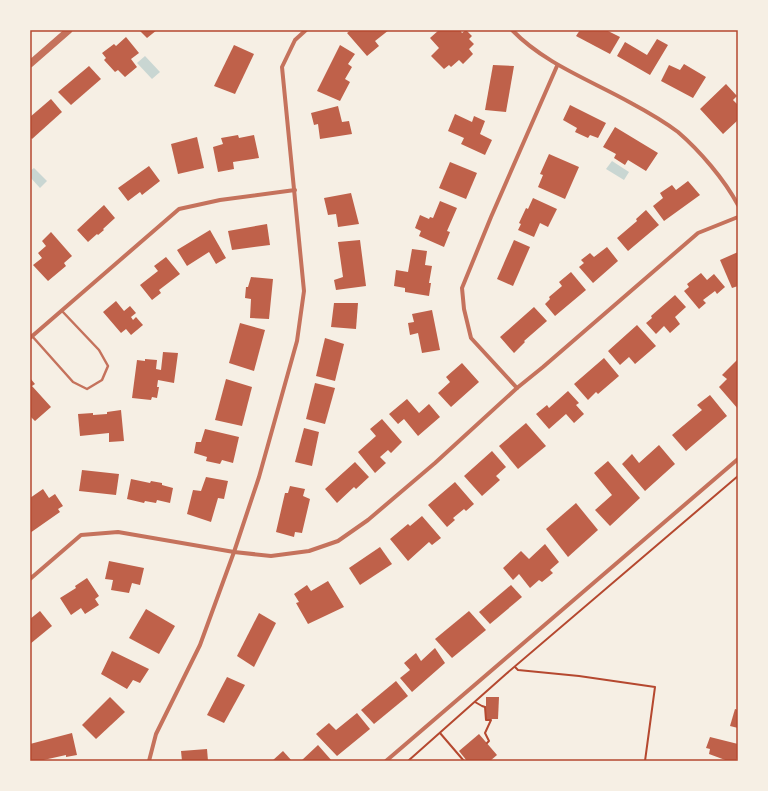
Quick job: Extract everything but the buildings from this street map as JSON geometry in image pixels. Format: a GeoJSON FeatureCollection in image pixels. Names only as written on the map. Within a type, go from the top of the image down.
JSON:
{"type":"FeatureCollection","features":[{"type":"Feature","properties":{"kind":"street"},"geometry":{"type":"LineString","coordinates":[[30,64],[69,30]]}},
{"type":"Feature","properties":{"kind":"street"},"geometry":{"type":"LineString","coordinates":[[149,761],[156,734],[200,645],[234,552],[260,477],[297,340],[304,291],[282,67],[295,40],[306,30]]}},
{"type":"Feature","properties":{"kind":"street"},"geometry":{"type":"LineString","coordinates":[[512,30],[522,40],[557,66],[632,103],[676,131],[696,150],[726,184],[738,205]]}},
{"type":"Feature","properties":{"kind":"street"},"geometry":{"type":"LineString","coordinates":[[516,388],[471,338],[464,309],[462,288],[491,217],[557,66]]}},
{"type":"Feature","properties":{"kind":"street"},"geometry":{"type":"LineString","coordinates":[[31,337],[179,209],[220,200],[295,190]]}},
{"type":"Feature","properties":{"kind":"street"},"geometry":{"type":"LineString","coordinates":[[30,579],[81,535],[118,532],[234,552],[271,556],[309,551],[338,541],[368,520],[424,472],[516,388],[549,362],[698,233],[738,217]]}},
{"type":"Feature","properties":{"kind":"street"},"geometry":{"type":"LineString","coordinates":[[386,761],[738,459]]}},
{"type":"Feature","properties":{"kind":"lane"},"geometry":{"type":"LineString","coordinates":[[31,337],[73,382],[87,389],[102,380],[108,366],[99,350],[62,310]]}},
{"type":"Feature","properties":{"kind":"path"},"geometry":{"type":"LineString","coordinates":[[408,761],[515,667],[738,476]]}},
{"type":"Feature","properties":{"kind":"path"},"geometry":{"type":"LineString","coordinates":[[515,667],[518,670],[579,676],[655,687],[645,761]]}},
{"type":"Feature","properties":{"kind":"path"},"geometry":{"type":"LineString","coordinates":[[476,702],[486,707],[486,720],[491,720],[485,733],[489,741],[487,743]]}},
{"type":"Feature","properties":{"kind":"path"},"geometry":{"type":"LineString","coordinates":[[440,733],[464,761]]}},
{"type":"Feature","properties":{"kind":"shaded area"},"geometry":{"type":"Polygon","coordinates":[[[145,56],[160,72],[152,79],[137,63],[145,56]]]}},
{"type":"Feature","properties":{"kind":"shaded area"},"geometry":{"type":"Polygon","coordinates":[[[612,161],[629,172],[624,180],[606,169],[612,161]]]}},
{"type":"Feature","properties":{"kind":"shaded area"},"geometry":{"type":"Polygon","coordinates":[[[34,168],[47,181],[40,188],[30,177],[30,171],[34,168]]]}}]}
